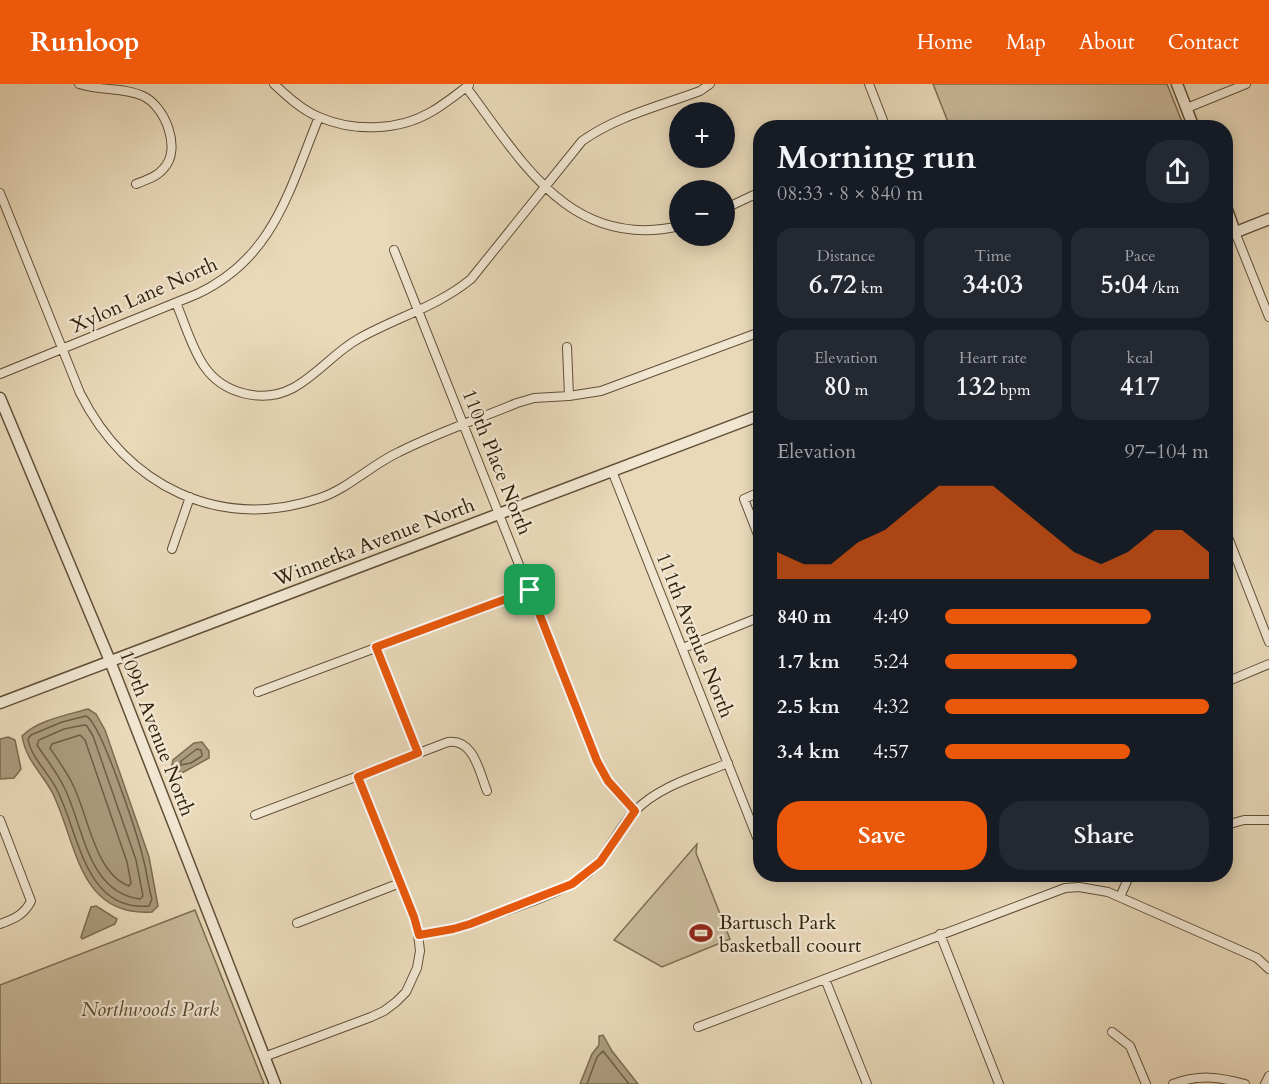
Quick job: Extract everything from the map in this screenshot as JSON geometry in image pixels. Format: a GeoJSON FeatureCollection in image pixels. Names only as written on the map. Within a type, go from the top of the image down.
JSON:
{"type":"FeatureCollection","features":[{"type":"Feature","properties":{"kind":"street"},"geometry":{"type":"LineString","coordinates":[[79,84],[142,95],[156,106],[164,118],[172,144],[171,155],[166,167],[158,174],[136,184]]}},
{"type":"Feature","properties":{"kind":"street"},"geometry":{"type":"LineString","coordinates":[[274,84],[288,97],[319,117],[367,128],[411,121],[430,113],[468,86],[544,188],[573,210],[610,226],[630,230],[651,231],[669,228]]}},
{"type":"Feature","properties":{"kind":"street"},"geometry":{"type":"LineString","coordinates":[[176,303],[204,366],[213,377],[238,392],[267,396],[281,393],[292,388],[355,340],[454,294],[471,279],[569,155],[597,130],[700,91],[710,84]]}},
{"type":"Feature","properties":{"kind":"street"},"geometry":{"type":"LineString","coordinates":[[869,84],[883,120]]}},
{"type":"Feature","properties":{"kind":"street"},"geometry":{"type":"LineString","coordinates":[[1177,84],[1191,120]]}},
{"type":"Feature","properties":{"kind":"street"},"geometry":{"type":"LineString","coordinates":[[1186,108],[1245,84]]}},
{"type":"Feature","properties":{"kind":"street","name":"Xylon Lane North"},"geometry":{"type":"LineString","coordinates":[[0,374],[176,303],[217,285],[237,271],[268,234],[319,117]]}},
{"type":"Feature","properties":{"kind":"street"},"geometry":{"type":"LineString","coordinates":[[0,194],[92,416],[126,458],[146,474],[168,488],[218,506],[244,509],[271,508],[322,497],[345,486],[397,453],[464,424],[534,398],[586,394],[618,385],[753,335]]}},
{"type":"Feature","properties":{"kind":"street"},"geometry":{"type":"LineString","coordinates":[[735,203],[753,195]]}},
{"type":"Feature","properties":{"kind":"street"},"geometry":{"type":"LineString","coordinates":[[1233,233],[1269,219]]}},
{"type":"Feature","properties":{"kind":"street"},"geometry":{"type":"LineString","coordinates":[[1233,240],[1269,317]]}},
{"type":"Feature","properties":{"kind":"street","name":"110th Place North"},"geometry":{"type":"LineString","coordinates":[[394,250],[597,761],[608,781],[635,811]]}},
{"type":"Feature","properties":{"kind":"street"},"geometry":{"type":"LineString","coordinates":[[567,347],[569,396]]}},
{"type":"Feature","properties":{"kind":"street","name":"109th Avenue North"},"geometry":{"type":"LineString","coordinates":[[0,398],[110,661],[275,1084]]}},
{"type":"Feature","properties":{"kind":"street","name":"Winnetka Avenue North"},"geometry":{"type":"LineString","coordinates":[[0,703],[753,418]]}},
{"type":"Feature","properties":{"kind":"street","name":"111th Avenue North"},"geometry":{"type":"LineString","coordinates":[[612,471],[753,827]]}},
{"type":"Feature","properties":{"kind":"street"},"geometry":{"type":"LineString","coordinates":[[753,495],[744,499],[753,522]]}},
{"type":"Feature","properties":{"kind":"street"},"geometry":{"type":"LineString","coordinates":[[172,549],[190,497]]}},
{"type":"Feature","properties":{"kind":"street"},"geometry":{"type":"LineString","coordinates":[[1233,553],[1269,642]]}},
{"type":"Feature","properties":{"kind":"street"},"geometry":{"type":"LineString","coordinates":[[258,692],[530,590]]}},
{"type":"Feature","properties":{"kind":"street"},"geometry":{"type":"LineString","coordinates":[[682,648],[753,620]]}},
{"type":"Feature","properties":{"kind":"street"},"geometry":{"type":"LineString","coordinates":[[376,647],[418,753]]}},
{"type":"Feature","properties":{"kind":"street"},"geometry":{"type":"LineString","coordinates":[[1233,679],[1269,664]]}},
{"type":"Feature","properties":{"kind":"street"},"geometry":{"type":"LineString","coordinates":[[255,815],[448,742],[463,743],[468,748],[487,791]]}},
{"type":"Feature","properties":{"kind":"street"},"geometry":{"type":"LineString","coordinates":[[419,935],[461,927],[572,884],[600,862],[635,811],[673,786],[728,764]]}},
{"type":"Feature","properties":{"kind":"street"},"geometry":{"type":"LineString","coordinates":[[264,1057],[384,1011],[406,992],[417,968],[419,935],[358,777]]}},
{"type":"Feature","properties":{"kind":"street"},"geometry":{"type":"LineString","coordinates":[[1233,823],[1244,819],[1269,820]]}},
{"type":"Feature","properties":{"kind":"street"},"geometry":{"type":"LineString","coordinates":[[0,820],[31,901],[27,910],[18,917],[0,924]]}},
{"type":"Feature","properties":{"kind":"street"},"geometry":{"type":"LineString","coordinates":[[1120,897],[1127,882]]}},
{"type":"Feature","properties":{"kind":"street"},"geometry":{"type":"LineString","coordinates":[[297,922],[400,883]]}},
{"type":"Feature","properties":{"kind":"street"},"geometry":{"type":"LineString","coordinates":[[698,1027],[1065,888],[1093,888],[1120,897],[1257,958],[1269,969]]}},
{"type":"Feature","properties":{"kind":"street"},"geometry":{"type":"LineString","coordinates":[[940,934],[999,1084]]}},
{"type":"Feature","properties":{"kind":"street"},"geometry":{"type":"LineString","coordinates":[[825,979],[867,1084]]}},
{"type":"Feature","properties":{"kind":"street"},"geometry":{"type":"LineString","coordinates":[[1112,1032],[1130,1046],[1146,1084]]}},
{"type":"Feature","properties":{"kind":"street"},"geometry":{"type":"LineString","coordinates":[[1265,1084],[1269,1076]]}},
{"type":"Feature","properties":{"kind":"street"},"geometry":{"type":"LineString","coordinates":[[1173,1084],[1196,1077],[1210,1077],[1245,1084]]}},
{"type":"Feature","properties":{"kind":"green space"},"geometry":{"type":"Polygon","coordinates":[[[933,84],[1167,84],[1181,120],[947,120],[933,84]]]}},
{"type":"Feature","properties":{"kind":"green space"},"geometry":{"type":"Polygon","coordinates":[[[697,844],[696,853],[730,939],[662,967],[614,940],[697,844]]]}},
{"type":"Feature","properties":{"kind":"green space","name":"Northwoods Park"},"geometry":{"type":"Polygon","coordinates":[[[195,910],[264,1084],[0,1084],[0,985],[195,910]]]}},
{"type":"Feature","properties":{"kind":"water"},"geometry":{"type":"Polygon","coordinates":[[[88,709],[96,714],[105,730],[149,857],[158,906],[152,912],[127,910],[108,902],[94,889],[83,872],[52,792],[30,759],[24,744],[22,736],[36,726],[88,709]]]}},
{"type":"Feature","properties":{"kind":"water"},"geometry":{"type":"Polygon","coordinates":[[[8,737],[15,740],[21,769],[14,778],[0,779],[0,739],[8,737]]]}},
{"type":"Feature","properties":{"kind":"water"},"geometry":{"type":"Polygon","coordinates":[[[202,742],[209,751],[209,758],[182,773],[171,769],[173,760],[194,743],[202,742]]]}},
{"type":"Feature","properties":{"kind":"water"},"geometry":{"type":"Polygon","coordinates":[[[96,906],[117,919],[115,924],[82,939],[91,907],[96,906]]]}},
{"type":"Feature","properties":{"kind":"water"},"geometry":{"type":"Polygon","coordinates":[[[603,1035],[612,1051],[638,1084],[580,1084],[592,1054],[599,1045],[599,1036],[603,1035]]]}},
{"type":"Feature","properties":{"kind":"place","name":"Bartusch Park basketball coourt"},"geometry":{"type":"Point","coordinates":[701,933]}},
{"type":"Feature","properties":{"kind":"route"},"geometry":{"type":"LineString","coordinates":[[530,590],[597,761],[608,781],[635,811],[600,862],[572,884],[470,924],[419,935],[414,917],[358,777],[418,753],[376,647],[530,590]]}}]}
